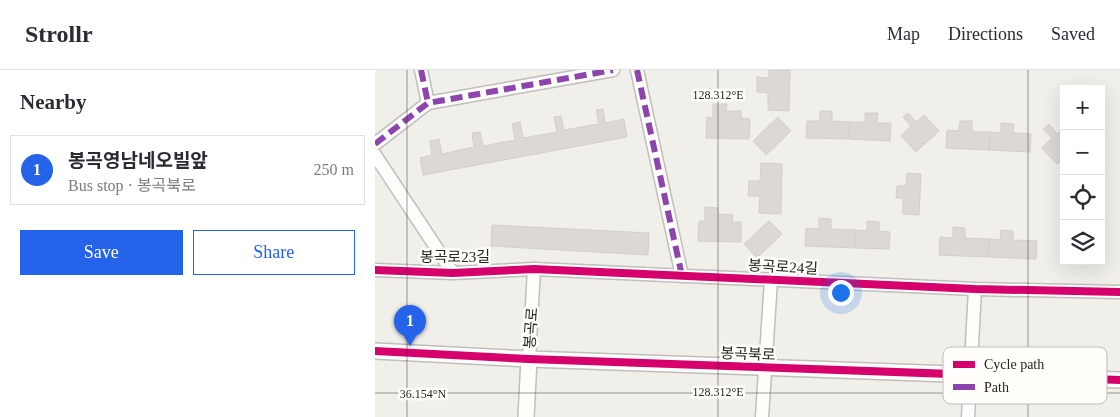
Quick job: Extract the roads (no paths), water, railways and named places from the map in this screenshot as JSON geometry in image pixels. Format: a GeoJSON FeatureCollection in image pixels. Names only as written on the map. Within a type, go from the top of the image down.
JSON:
{"type":"FeatureCollection","features":[{"type":"Feature","properties":{"kind":"street"},"geometry":{"type":"LineString","coordinates":[[421,70],[428,103]]}},
{"type":"Feature","properties":{"kind":"street"},"geometry":{"type":"LineString","coordinates":[[375,144],[428,103],[613,70]]}},
{"type":"Feature","properties":{"kind":"street"},"geometry":{"type":"LineString","coordinates":[[637,70],[682,276]]}},
{"type":"Feature","properties":{"kind":"street","name":"봉곡로23길"},"geometry":{"type":"LineString","coordinates":[[375,155],[453,273]]}},
{"type":"Feature","properties":{"kind":"street","name":"봉곡로24길"},"geometry":{"type":"LineString","coordinates":[[534,269],[975,289],[1120,292]]}},
{"type":"Feature","properties":{"kind":"street","name":"봉곡로23길"},"geometry":{"type":"LineString","coordinates":[[375,270],[453,273],[534,269]]}},
{"type":"Feature","properties":{"kind":"street","name":"봉곡로"},"geometry":{"type":"LineString","coordinates":[[526,417],[534,269]]}},
{"type":"Feature","properties":{"kind":"street","name":"봉곡북로"},"geometry":{"type":"LineString","coordinates":[[764,368],[771,280]]}},
{"type":"Feature","properties":{"kind":"street"},"geometry":{"type":"LineString","coordinates":[[972,347],[975,289]]}},
{"type":"Feature","properties":{"kind":"street","name":"봉곡북로"},"geometry":{"type":"LineString","coordinates":[[375,351],[529,360],[943,374]]}},
{"type":"Feature","properties":{"kind":"street"},"geometry":{"type":"LineString","coordinates":[[762,417],[764,368]]}},
{"type":"Feature","properties":{"kind":"street","name":"봉곡북로"},"geometry":{"type":"LineString","coordinates":[[1107,380],[1120,380]]}},
{"type":"Feature","properties":{"kind":"street"},"geometry":{"type":"LineString","coordinates":[[968,417],[969,404]]}},
{"type":"Feature","properties":{"kind":"place","name":"봉곡영남네오빌앞"},"geometry":{"type":"Point","coordinates":[410,346]}}]}
